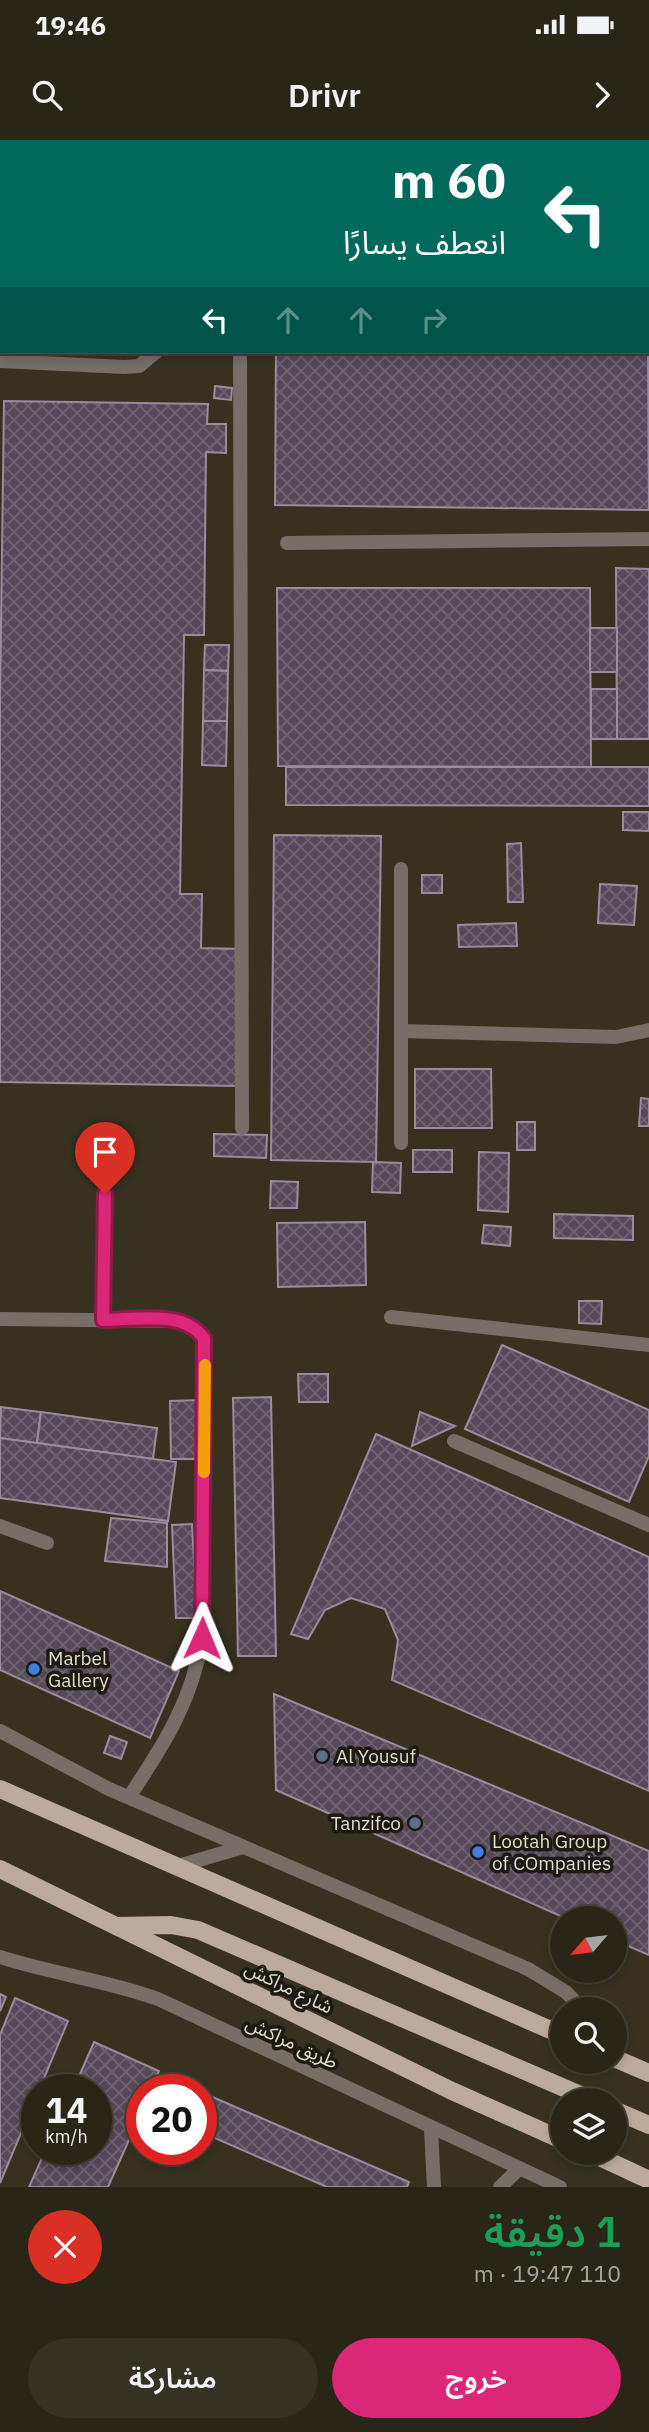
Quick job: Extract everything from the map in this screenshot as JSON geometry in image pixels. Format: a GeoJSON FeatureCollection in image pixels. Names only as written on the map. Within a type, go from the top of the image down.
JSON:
{"type":"FeatureCollection","features":[{"type":"Feature","properties":{"kind":"main road"},"geometry":{"type":"LineString","coordinates":[[0,1790],[550,2030]]}},
{"type":"Feature","properties":{"kind":"main road","name":"شارع مراكش"},"geometry":{"type":"LineString","coordinates":[[0,1869],[452,2091],[550,2135]]}},
{"type":"Feature","properties":{"kind":"main road"},"geometry":{"type":"LineString","coordinates":[[117,1926],[171,1925],[198,1930],[565,2088]]}},
{"type":"Feature","properties":{"kind":"main road"},"geometry":{"type":"LineString","coordinates":[[627,2062],[649,2073]]}},
{"type":"Feature","properties":{"kind":"main road"},"geometry":{"type":"LineString","coordinates":[[627,2116],[649,2125]]}},
{"type":"Feature","properties":{"kind":"main road"},"geometry":{"type":"LineString","coordinates":[[617,2165],[649,2180]]}},
{"type":"Feature","properties":{"kind":"street"},"geometry":{"type":"LineString","coordinates":[[0,361],[125,367],[139,366],[154,354]]}},
{"type":"Feature","properties":{"kind":"street"},"geometry":{"type":"LineString","coordinates":[[240,354],[242,1128]]}},
{"type":"Feature","properties":{"kind":"street"},"geometry":{"type":"LineString","coordinates":[[287,543],[649,539]]}},
{"type":"Feature","properties":{"kind":"street"},"geometry":{"type":"LineString","coordinates":[[401,869],[401,1143]]}},
{"type":"Feature","properties":{"kind":"street"},"geometry":{"type":"LineString","coordinates":[[401,1031],[616,1037],[649,1031]]}},
{"type":"Feature","properties":{"kind":"street"},"geometry":{"type":"LineString","coordinates":[[103,1320],[105,1194]]}},
{"type":"Feature","properties":{"kind":"street"},"geometry":{"type":"LineString","coordinates":[[391,1317],[649,1345]]}},
{"type":"Feature","properties":{"kind":"street"},"geometry":{"type":"LineString","coordinates":[[0,1319],[189,1324],[198,1330],[205,1350],[202,1638],[199,1660],[177,1722],[129,1797]]}},
{"type":"Feature","properties":{"kind":"street"},"geometry":{"type":"LineString","coordinates":[[454,1441],[649,1525]]}},
{"type":"Feature","properties":{"kind":"street"},"geometry":{"type":"LineString","coordinates":[[0,1526],[47,1543]]}},
{"type":"Feature","properties":{"kind":"street"},"geometry":{"type":"LineString","coordinates":[[0,1731],[73,1772],[528,1969],[571,1997]]}},
{"type":"Feature","properties":{"kind":"street"},"geometry":{"type":"LineString","coordinates":[[175,1867],[243,1847]]}},
{"type":"Feature","properties":{"kind":"street","name":"طريق مراكش"},"geometry":{"type":"LineString","coordinates":[[0,1957],[32,1967],[122,1986],[158,1999],[431,2129],[560,2187]]}},
{"type":"Feature","properties":{"kind":"street"},"geometry":{"type":"LineString","coordinates":[[431,2129],[434,2187]]}},
{"type":"Feature","properties":{"kind":"street"},"geometry":{"type":"LineString","coordinates":[[500,2187],[519,2169]]}},
{"type":"Feature","properties":{"kind":"building"},"geometry":{"type":"Polygon","coordinates":[[[276,354],[648,354],[649,510],[275,505],[276,354]]]}},
{"type":"Feature","properties":{"kind":"building"},"geometry":{"type":"Polygon","coordinates":[[[215,386],[232,388],[231,400],[214,398],[215,386]]]}},
{"type":"Feature","properties":{"kind":"building"},"geometry":{"type":"Polygon","coordinates":[[[4,401],[208,404],[207,424],[226,424],[226,453],[206,452],[204,635],[184,635],[180,894],[202,894],[201,948],[241,949],[238,1086],[0,1082],[0,701],[4,401]]]}},
{"type":"Feature","properties":{"kind":"building"},"geometry":{"type":"Polygon","coordinates":[[[616,568],[649,569],[649,739],[617,739],[616,568]]]}},
{"type":"Feature","properties":{"kind":"building"},"geometry":{"type":"Polygon","coordinates":[[[277,588],[590,588],[591,767],[278,766],[277,588]]]}},
{"type":"Feature","properties":{"kind":"building"},"geometry":{"type":"Polygon","coordinates":[[[590,628],[617,628],[617,672],[590,672],[590,628]]]}},
{"type":"Feature","properties":{"kind":"building"},"geometry":{"type":"Polygon","coordinates":[[[205,645],[229,645],[228,671],[204,670],[205,645]]]}},
{"type":"Feature","properties":{"kind":"building"},"geometry":{"type":"Polygon","coordinates":[[[204,670],[228,671],[227,721],[203,721],[204,670]]]}},
{"type":"Feature","properties":{"kind":"building"},"geometry":{"type":"Polygon","coordinates":[[[591,689],[617,689],[617,739],[591,739],[591,689]]]}},
{"type":"Feature","properties":{"kind":"building"},"geometry":{"type":"Polygon","coordinates":[[[203,721],[227,721],[226,766],[202,765],[203,721]]]}},
{"type":"Feature","properties":{"kind":"building"},"geometry":{"type":"Polygon","coordinates":[[[286,767],[649,767],[649,806],[286,805],[286,767]]]}},
{"type":"Feature","properties":{"kind":"building"},"geometry":{"type":"Polygon","coordinates":[[[623,812],[649,812],[649,831],[623,830],[623,812]]]}},
{"type":"Feature","properties":{"kind":"building"},"geometry":{"type":"Polygon","coordinates":[[[274,835],[381,836],[376,1162],[271,1160],[274,835]]]}},
{"type":"Feature","properties":{"kind":"building"},"geometry":{"type":"Polygon","coordinates":[[[521,843],[523,902],[508,902],[507,844],[521,843]]]}},
{"type":"Feature","properties":{"kind":"building"},"geometry":{"type":"Polygon","coordinates":[[[422,875],[442,875],[442,893],[422,893],[422,875]]]}},
{"type":"Feature","properties":{"kind":"building"},"geometry":{"type":"Polygon","coordinates":[[[600,884],[637,886],[634,925],[598,923],[600,884]]]}},
{"type":"Feature","properties":{"kind":"building"},"geometry":{"type":"Polygon","coordinates":[[[516,923],[517,946],[459,947],[458,925],[516,923]]]}},
{"type":"Feature","properties":{"kind":"building"},"geometry":{"type":"Polygon","coordinates":[[[415,1069],[491,1069],[492,1128],[415,1128],[415,1069]]]}},
{"type":"Feature","properties":{"kind":"building"},"geometry":{"type":"Polygon","coordinates":[[[641,1098],[649,1099],[649,1126],[639,1126],[641,1098]]]}},
{"type":"Feature","properties":{"kind":"building"},"geometry":{"type":"Polygon","coordinates":[[[517,1122],[535,1122],[535,1150],[517,1150],[517,1122]]]}},
{"type":"Feature","properties":{"kind":"building"},"geometry":{"type":"Polygon","coordinates":[[[214,1134],[267,1135],[266,1158],[214,1156],[214,1134]]]}},
{"type":"Feature","properties":{"kind":"building"},"geometry":{"type":"Polygon","coordinates":[[[413,1150],[452,1150],[452,1172],[413,1172],[413,1150]]]}},
{"type":"Feature","properties":{"kind":"building"},"geometry":{"type":"Polygon","coordinates":[[[479,1152],[509,1153],[508,1212],[478,1210],[479,1152]]]}},
{"type":"Feature","properties":{"kind":"building"},"geometry":{"type":"Polygon","coordinates":[[[373,1162],[401,1163],[400,1193],[372,1192],[373,1162]]]}},
{"type":"Feature","properties":{"kind":"building"},"geometry":{"type":"Polygon","coordinates":[[[271,1181],[298,1182],[297,1208],[270,1208],[271,1181]]]}},
{"type":"Feature","properties":{"kind":"building"},"geometry":{"type":"Polygon","coordinates":[[[554,1214],[633,1216],[633,1240],[554,1238],[554,1214]]]}},
{"type":"Feature","properties":{"kind":"building"},"geometry":{"type":"Polygon","coordinates":[[[365,1222],[366,1285],[278,1287],[277,1223],[365,1222]]]}},
{"type":"Feature","properties":{"kind":"building"},"geometry":{"type":"Polygon","coordinates":[[[484,1225],[511,1227],[510,1246],[482,1243],[484,1225]]]}},
{"type":"Feature","properties":{"kind":"building"},"geometry":{"type":"Polygon","coordinates":[[[579,1301],[602,1301],[601,1324],[579,1323],[579,1301]]]}},
{"type":"Feature","properties":{"kind":"building"},"geometry":{"type":"Polygon","coordinates":[[[502,1345],[649,1410],[649,1456],[629,1502],[465,1429],[502,1345]]]}},
{"type":"Feature","properties":{"kind":"building"},"geometry":{"type":"Polygon","coordinates":[[[298,1374],[328,1374],[328,1402],[299,1402],[298,1374]]]}},
{"type":"Feature","properties":{"kind":"building"},"geometry":{"type":"Polygon","coordinates":[[[271,1397],[276,1656],[238,1656],[233,1398],[271,1397]]]}},
{"type":"Feature","properties":{"kind":"building"},"geometry":{"type":"Polygon","coordinates":[[[200,1400],[200,1459],[171,1459],[170,1401],[200,1400]]]}},
{"type":"Feature","properties":{"kind":"building"},"geometry":{"type":"Polygon","coordinates":[[[1,1407],[41,1412],[37,1443],[0,1438],[1,1407]]]}},
{"type":"Feature","properties":{"kind":"building"},"geometry":{"type":"Polygon","coordinates":[[[41,1412],[157,1428],[153,1459],[37,1443],[41,1412]]]}},
{"type":"Feature","properties":{"kind":"building"},"geometry":{"type":"Polygon","coordinates":[[[420,1412],[455,1426],[412,1446],[420,1412]]]}},
{"type":"Feature","properties":{"kind":"building"},"geometry":{"type":"Polygon","coordinates":[[[376,1434],[649,1557],[649,1791],[392,1680],[398,1640],[385,1609],[351,1598],[325,1610],[308,1639],[291,1634],[376,1434]]]}},
{"type":"Feature","properties":{"kind":"building"},"geometry":{"type":"Polygon","coordinates":[[[0,1438],[176,1462],[168,1521],[0,1498],[0,1438]]]}},
{"type":"Feature","properties":{"kind":"building"},"geometry":{"type":"Polygon","coordinates":[[[111,1518],[167,1523],[167,1567],[105,1561],[111,1518]]]}},
{"type":"Feature","properties":{"kind":"building"},"geometry":{"type":"Polygon","coordinates":[[[192,1524],[197,1618],[176,1618],[172,1525],[192,1524]]]}},
{"type":"Feature","properties":{"kind":"building"},"geometry":{"type":"Polygon","coordinates":[[[0,1591],[179,1671],[150,1738],[0,1670],[0,1591]]]}},
{"type":"Feature","properties":{"kind":"building"},"geometry":{"type":"Polygon","coordinates":[[[274,1694],[649,1851],[649,1955],[627,1946],[627,1906],[550,1906],[550,1911],[276,1790],[274,1694]]]}},
{"type":"Feature","properties":{"kind":"building"},"geometry":{"type":"Polygon","coordinates":[[[110,1736],[127,1742],[121,1759],[104,1753],[110,1736]]]}},
{"type":"Feature","properties":{"kind":"building"},"geometry":{"type":"Polygon","coordinates":[[[0,1994],[6,1997],[0,2011],[0,1994]]]}},
{"type":"Feature","properties":{"kind":"building"},"geometry":{"type":"Polygon","coordinates":[[[15,1998],[68,2021],[46,2074],[21,2074],[21,2133],[0,2183],[0,2035],[15,1998]]]}},
{"type":"Feature","properties":{"kind":"building"},"geometry":{"type":"Polygon","coordinates":[[[94,2042],[159,2071],[158,2074],[126,2074],[126,2147],[108,2187],[29,2187],[39,2165],[112,2165],[112,2074],[80,2074],[94,2042]]]}},
{"type":"Feature","properties":{"kind":"building"},"geometry":{"type":"Polygon","coordinates":[[[217,2099],[409,2182],[407,2187],[327,2187],[217,2139],[217,2099]]]}},
{"type":"Feature","properties":{"kind":"slow traffic"},"geometry":{"type":"LineString","coordinates":[[204,1472],[205,1365]]}},
{"type":"Feature","properties":{"kind":"place","name":"Marbel Gallery"},"geometry":{"type":"Point","coordinates":[34,1669]}},
{"type":"Feature","properties":{"kind":"place","name":"Al Yousuf"},"geometry":{"type":"Point","coordinates":[322,1756]}},
{"type":"Feature","properties":{"kind":"place","name":"Tanzifco"},"geometry":{"type":"Point","coordinates":[415,1823]}},
{"type":"Feature","properties":{"kind":"place","name":"Lootah Group of COmpanies"},"geometry":{"type":"Point","coordinates":[478,1852]}},
{"type":"Feature","properties":{"kind":"route"},"geometry":{"type":"LineString","coordinates":[[105,1194],[103,1320],[180,1321],[198,1330],[204,1339],[202,1638]]}}]}
